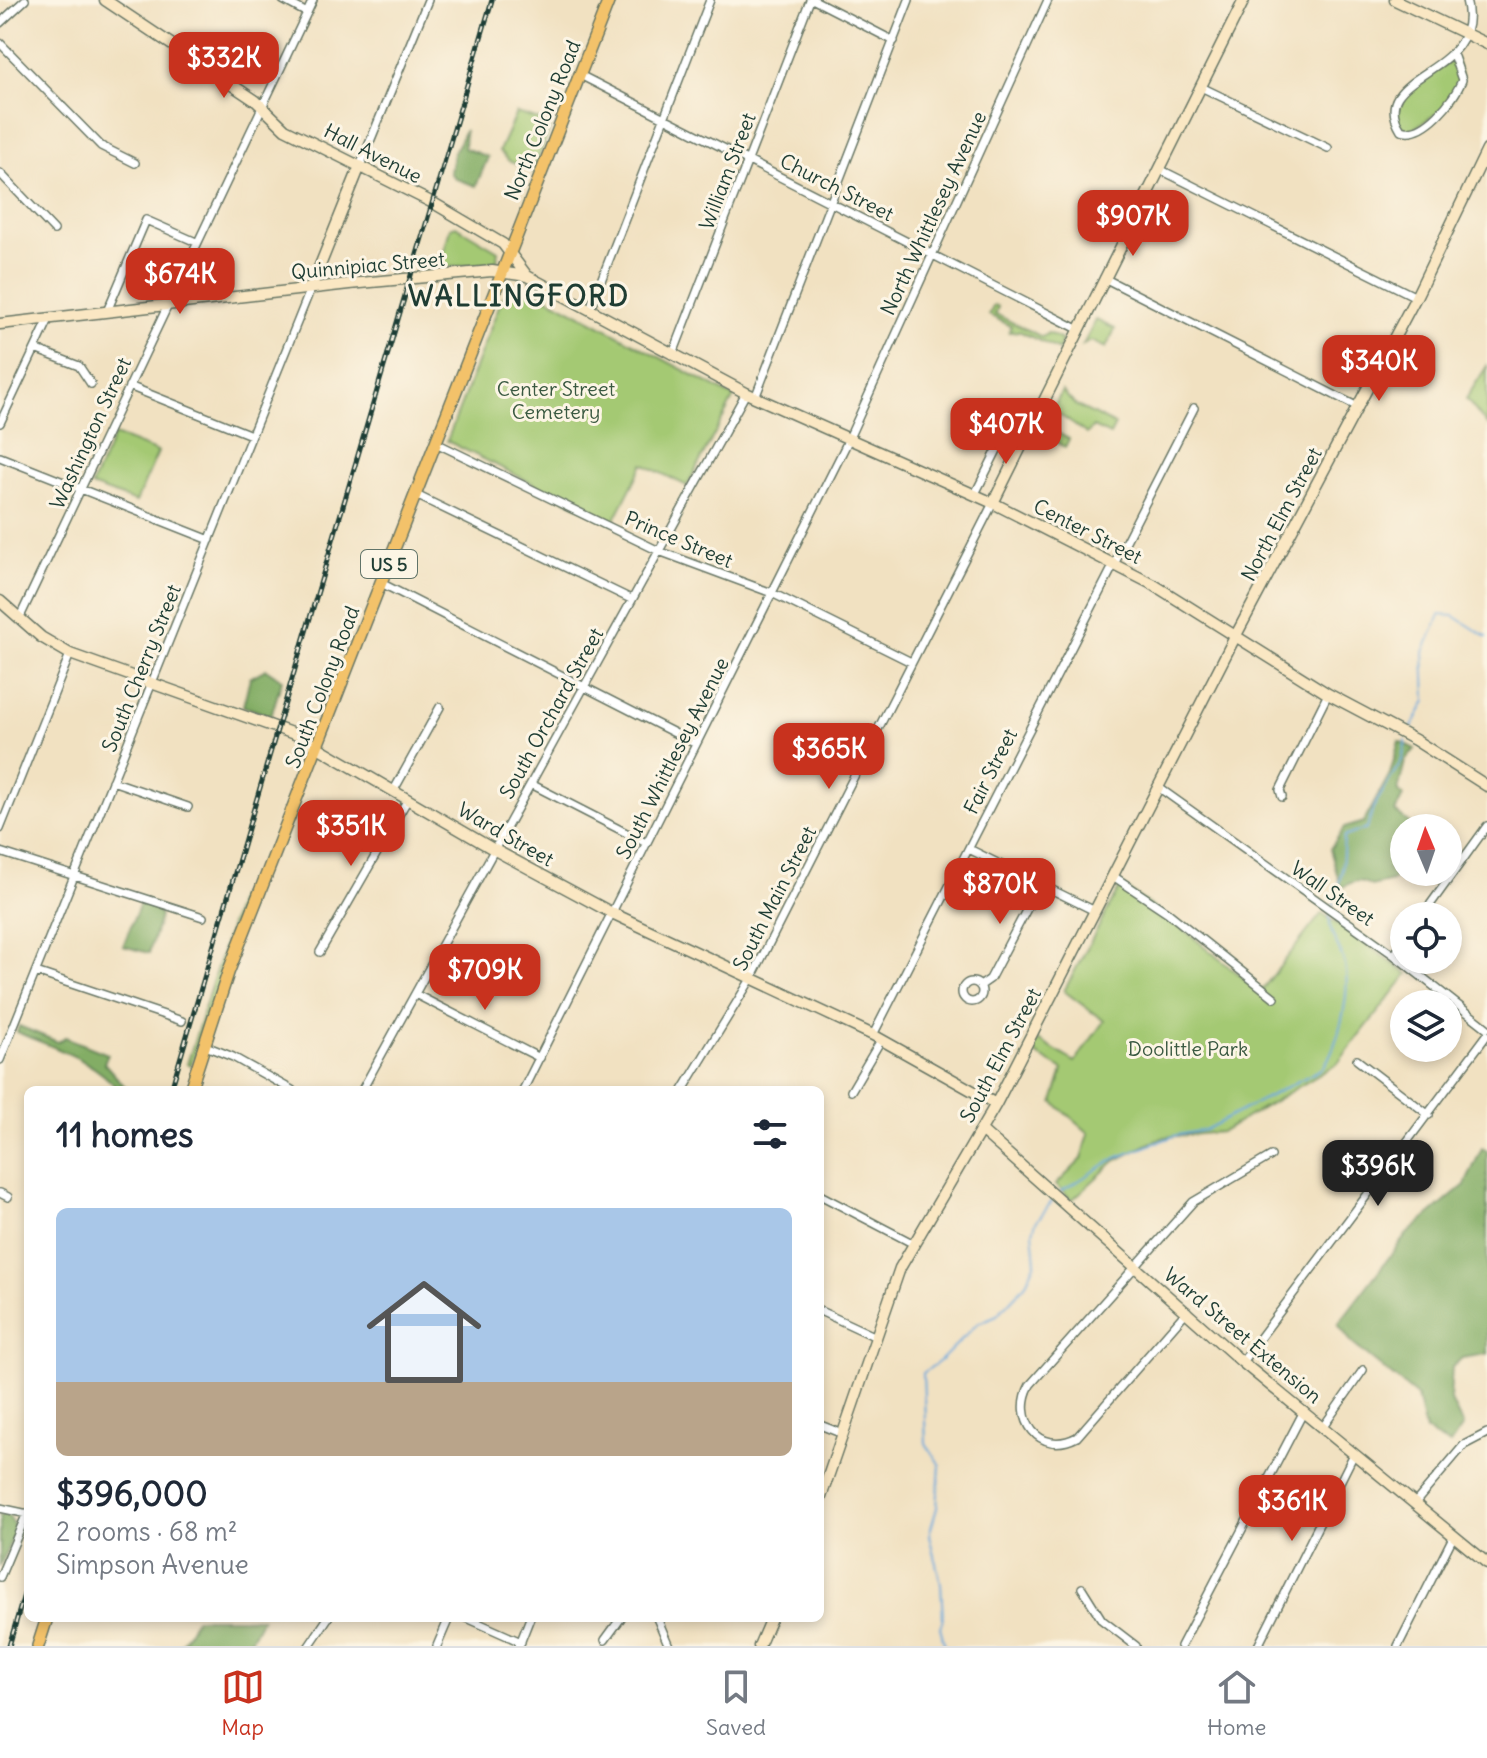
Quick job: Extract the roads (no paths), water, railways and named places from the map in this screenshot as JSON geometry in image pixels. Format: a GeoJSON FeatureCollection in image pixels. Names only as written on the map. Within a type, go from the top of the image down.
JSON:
{"type":"FeatureCollection","features":[{"type":"Feature","properties":{"kind":"main road","name":"Hall Avenue"},"geometry":{"type":"LineString","coordinates":[[105,0],[261,107],[285,129],[484,233],[503,244],[508,253]]}},
{"type":"Feature","properties":{"kind":"main road","name":"North Colony Road"},"geometry":{"type":"LineString","coordinates":[[508,253],[609,0]]}},
{"type":"Feature","properties":{"kind":"main road"},"geometry":{"type":"LineString","coordinates":[[993,503],[1244,0]]}},
{"type":"Feature","properties":{"kind":"main road"},"geometry":{"type":"LineString","coordinates":[[1395,0],[1487,44]]}},
{"type":"Feature","properties":{"kind":"main road","name":"North Elm Street"},"geometry":{"type":"LineString","coordinates":[[1235,637],[1416,297],[1487,150]]}},
{"type":"Feature","properties":{"kind":"main road"},"geometry":{"type":"LineString","coordinates":[[311,288],[360,166]]}},
{"type":"Feature","properties":{"kind":"main road","name":"South Colony Road"},"geometry":{"type":"LineString","coordinates":[[191,1086],[228,973],[508,253]]}},
{"type":"Feature","properties":{"kind":"main road","name":"Center Street"},"geometry":{"type":"LineString","coordinates":[[508,253],[527,276]]}},
{"type":"Feature","properties":{"kind":"main road","name":"Center Street"},"geometry":{"type":"LineString","coordinates":[[501,272],[527,276],[750,395],[975,494],[1113,564],[1162,590],[1328,694],[1415,740],[1483,783]]}},
{"type":"Feature","properties":{"kind":"main road","name":"Quinnipiac Street"},"geometry":{"type":"LineString","coordinates":[[0,324],[108,309],[501,272]]}},
{"type":"Feature","properties":{"kind":"main road","name":"Ward Street"},"geometry":{"type":"LineString","coordinates":[[0,601],[19,619],[70,654],[282,729],[318,746],[493,849],[612,913],[877,1037],[996,1104]]}},
{"type":"Feature","properties":{"kind":"main road","name":"South Elm Street"},"geometry":{"type":"LineString","coordinates":[[824,1489],[893,1285],[996,1104],[1235,637]]}},
{"type":"Feature","properties":{"kind":"main road","name":"Ward Street Extension"},"geometry":{"type":"LineString","coordinates":[[981,1130],[1242,1362],[1487,1563]]}},
{"type":"Feature","properties":{"kind":"main road"},"geometry":{"type":"LineString","coordinates":[[38,1646],[46,1622]]}},
{"type":"Feature","properties":{"kind":"main road"},"geometry":{"type":"LineString","coordinates":[[759,1646],[769,1622]]}},
{"type":"Feature","properties":{"kind":"street"},"geometry":{"type":"LineString","coordinates":[[0,23],[25,0]]}},
{"type":"Feature","properties":{"kind":"street"},"geometry":{"type":"LineString","coordinates":[[283,0],[307,13]]}},
{"type":"Feature","properties":{"kind":"street","name":"Washington Street"},"geometry":{"type":"LineString","coordinates":[[19,619],[313,0]]}},
{"type":"Feature","properties":{"kind":"street"},"geometry":{"type":"LineString","coordinates":[[360,166],[428,0]]}},
{"type":"Feature","properties":{"kind":"street"},"geometry":{"type":"LineString","coordinates":[[590,309],[710,0]]}},
{"type":"Feature","properties":{"kind":"street"},"geometry":{"type":"LineString","coordinates":[[812,0],[894,41]]}},
{"type":"Feature","properties":{"kind":"street","name":"William Street"},"geometry":{"type":"LineString","coordinates":[[673,354],[812,0]]}},
{"type":"Feature","properties":{"kind":"street","name":"South Orchard Street"},"geometry":{"type":"LineString","coordinates":[[364,1086],[631,599],[750,395],[831,203],[909,0]]}},
{"type":"Feature","properties":{"kind":"street","name":"North Whittlesey Avenue"},"geometry":{"type":"LineString","coordinates":[[849,440],[1048,0]]}},
{"type":"Feature","properties":{"kind":"street"},"geometry":{"type":"LineString","coordinates":[[1454,57],[1462,80],[1449,105],[1413,131],[1401,130],[1394,110],[1402,91],[1454,57],[1468,35],[1472,14],[1466,0]]}},
{"type":"Feature","properties":{"kind":"street"},"geometry":{"type":"LineString","coordinates":[[0,43],[101,146],[135,163]]}},
{"type":"Feature","properties":{"kind":"street","name":"Church Street"},"geometry":{"type":"LineString","coordinates":[[580,75],[1078,329]]}},
{"type":"Feature","properties":{"kind":"street"},"geometry":{"type":"LineString","coordinates":[[1201,87],[1328,148]]}},
{"type":"Feature","properties":{"kind":"street"},"geometry":{"type":"LineString","coordinates":[[1159,169],[1416,297]]}},
{"type":"Feature","properties":{"kind":"street"},"geometry":{"type":"LineString","coordinates":[[0,173],[54,230]]}},
{"type":"Feature","properties":{"kind":"street"},"geometry":{"type":"LineString","coordinates":[[108,309],[146,220],[196,242]]}},
{"type":"Feature","properties":{"kind":"street"},"geometry":{"type":"LineString","coordinates":[[1104,278],[1358,407]]}},
{"type":"Feature","properties":{"kind":"street","name":"South Cherry Street"},"geometry":{"type":"LineString","coordinates":[[0,1060],[311,288]]}},
{"type":"Feature","properties":{"kind":"street"},"geometry":{"type":"LineString","coordinates":[[0,423],[50,316]]}},
{"type":"Feature","properties":{"kind":"street"},"geometry":{"type":"LineString","coordinates":[[35,349],[79,366],[91,384]]}},
{"type":"Feature","properties":{"kind":"street"},"geometry":{"type":"LineString","coordinates":[[129,386],[251,435]]}},
{"type":"Feature","properties":{"kind":"street","name":"Fair Street"},"geometry":{"type":"LineString","coordinates":[[851,1091],[969,849],[1194,408]]}},
{"type":"Feature","properties":{"kind":"street"},"geometry":{"type":"LineString","coordinates":[[975,494],[1009,426],[1021,420],[1032,424]]}},
{"type":"Feature","properties":{"kind":"street","name":"South Whittlesey Avenue"},"geometry":{"type":"LineString","coordinates":[[525,1086],[849,440]]}},
{"type":"Feature","properties":{"kind":"street","name":"Prince Street"},"geometry":{"type":"LineString","coordinates":[[436,443],[659,551],[772,593],[911,662]]}},
{"type":"Feature","properties":{"kind":"street"},"geometry":{"type":"LineString","coordinates":[[0,457],[210,540]]}},
{"type":"Feature","properties":{"kind":"street"},"geometry":{"type":"LineString","coordinates":[[416,495],[631,599]]}},
{"type":"Feature","properties":{"kind":"street","name":"South Main Street"},"geometry":{"type":"LineString","coordinates":[[685,1086],[751,979],[993,503]]}},
{"type":"Feature","properties":{"kind":"street"},"geometry":{"type":"LineString","coordinates":[[381,583],[696,744]]}},
{"type":"Feature","properties":{"kind":"street"},"geometry":{"type":"LineString","coordinates":[[0,829],[70,654]]}},
{"type":"Feature","properties":{"kind":"street"},"geometry":{"type":"LineString","coordinates":[[1282,797],[1280,790],[1328,694]]}},
{"type":"Feature","properties":{"kind":"street"},"geometry":{"type":"LineString","coordinates":[[394,790],[440,707]]}},
{"type":"Feature","properties":{"kind":"street"},"geometry":{"type":"LineString","coordinates":[[1483,783],[1487,771]]}},
{"type":"Feature","properties":{"kind":"street"},"geometry":{"type":"LineString","coordinates":[[112,781],[188,807]]}},
{"type":"Feature","properties":{"kind":"street"},"geometry":{"type":"LineString","coordinates":[[531,784],[646,843]]}},
{"type":"Feature","properties":{"kind":"street","name":"Wall Street"},"geometry":{"type":"LineString","coordinates":[[1158,787],[1390,952]]}},
{"type":"Feature","properties":{"kind":"street"},"geometry":{"type":"LineString","coordinates":[[320,952],[408,799]]}},
{"type":"Feature","properties":{"kind":"street"},"geometry":{"type":"LineString","coordinates":[[1432,902],[1487,826]]}},
{"type":"Feature","properties":{"kind":"street"},"geometry":{"type":"LineString","coordinates":[[969,849],[1095,911]]}},
{"type":"Feature","properties":{"kind":"street"},"geometry":{"type":"LineString","coordinates":[[0,852],[203,917]]}},
{"type":"Feature","properties":{"kind":"street"},"geometry":{"type":"LineString","coordinates":[[1113,876],[1167,912],[1275,998]]}},
{"type":"Feature","properties":{"kind":"street"},"geometry":{"type":"LineString","coordinates":[[980,986],[990,979],[1040,884]]}},
{"type":"Feature","properties":{"kind":"street"},"geometry":{"type":"LineString","coordinates":[[36,972],[182,1021]]}},
{"type":"Feature","properties":{"kind":"street","name":"Wall Street"},"geometry":{"type":"LineString","coordinates":[[1418,974],[1487,1028]]}},
{"type":"Feature","properties":{"kind":"street"},"geometry":{"type":"LineString","coordinates":[[415,994],[540,1058]]}},
{"type":"Feature","properties":{"kind":"street"},"geometry":{"type":"LineString","coordinates":[[1242,1362],[1487,1035]]}},
{"type":"Feature","properties":{"kind":"street"},"geometry":{"type":"LineString","coordinates":[[203,1045],[233,1057],[285,1086]]}},
{"type":"Feature","properties":{"kind":"street"},"geometry":{"type":"LineString","coordinates":[[1357,1060],[1429,1115]]}},
{"type":"Feature","properties":{"kind":"street"},"geometry":{"type":"LineString","coordinates":[[1187,1311],[1083,1432],[1065,1442],[1037,1436],[1027,1426],[1023,1413],[1030,1385],[1193,1202],[1271,1156]]}},
{"type":"Feature","properties":{"kind":"street"},"geometry":{"type":"LineString","coordinates":[[824,1197],[914,1244]]}},
{"type":"Feature","properties":{"kind":"street"},"geometry":{"type":"LineString","coordinates":[[824,1313],[874,1336]]}},
{"type":"Feature","properties":{"kind":"street"},"geometry":{"type":"LineString","coordinates":[[1323,1427],[1363,1370]]}},
{"type":"Feature","properties":{"kind":"street"},"geometry":{"type":"LineString","coordinates":[[1181,1646],[1304,1411]]}},
{"type":"Feature","properties":{"kind":"street"},"geometry":{"type":"LineString","coordinates":[[824,1427],[843,1434]]}},
{"type":"Feature","properties":{"kind":"street"},"geometry":{"type":"LineString","coordinates":[[1415,1503],[1464,1445],[1487,1433]]}},
{"type":"Feature","properties":{"kind":"street"},"geometry":{"type":"LineString","coordinates":[[1258,1646],[1354,1454]]}},
{"type":"Feature","properties":{"kind":"street"},"geometry":{"type":"LineString","coordinates":[[0,1508],[24,1513]]}},
{"type":"Feature","properties":{"kind":"street"},"geometry":{"type":"LineString","coordinates":[[0,1577],[24,1521]]}},
{"type":"Feature","properties":{"kind":"street"},"geometry":{"type":"LineString","coordinates":[[1398,1646],[1453,1537]]}},
{"type":"Feature","properties":{"kind":"street"},"geometry":{"type":"LineString","coordinates":[[1082,1588],[1102,1620],[1136,1646]]}},
{"type":"Feature","properties":{"kind":"street"},"geometry":{"type":"LineString","coordinates":[[309,1646],[325,1622]]}},
{"type":"Feature","properties":{"kind":"street"},"geometry":{"type":"LineString","coordinates":[[437,1646],[447,1622]]}},
{"type":"Feature","properties":{"kind":"street"},"geometry":{"type":"LineString","coordinates":[[475,1622],[520,1644],[528,1622]]}},
{"type":"Feature","properties":{"kind":"street"},"geometry":{"type":"LineString","coordinates":[[605,1640],[618,1622]]}},
{"type":"Feature","properties":{"kind":"street"},"geometry":{"type":"LineString","coordinates":[[659,1622],[669,1646]]}},
{"type":"Feature","properties":{"kind":"waterway"},"geometry":{"type":"LineString","coordinates":[[1410,731],[1426,701],[1424,652],[1440,615],[1454,616],[1487,637]]}},
{"type":"Feature","properties":{"kind":"waterway"},"geometry":{"type":"LineString","coordinates":[[1333,906],[1342,870],[1344,837],[1367,828],[1374,806],[1402,760],[1406,741]]}},
{"type":"Feature","properties":{"kind":"waterway"},"geometry":{"type":"LineString","coordinates":[[1060,1192],[1116,1158],[1177,1135],[1205,1130],[1323,1068],[1338,1034],[1346,995],[1345,963],[1331,928],[1331,912]]}},
{"type":"Feature","properties":{"kind":"waterway"},"geometry":{"type":"LineString","coordinates":[[945,1646],[940,1627],[943,1619],[941,1584],[929,1535],[937,1508],[940,1465],[926,1444],[923,1373],[940,1361],[978,1323],[997,1315],[1025,1285],[1036,1262],[1033,1232],[1036,1222],[1053,1200]]}},
{"type":"Feature","properties":{"kind":"railway"},"geometry":{"type":"LineString","coordinates":[[172,1086],[492,0]]}},
{"type":"Feature","properties":{"kind":"railway"},"geometry":{"type":"LineString","coordinates":[[9,1646],[24,1595]]}},
{"type":"Feature","properties":{"kind":"district","name":"WALLINGFORD"},"geometry":{"type":"Point","coordinates":[519,296]}},
{"type":"Feature","properties":{"kind":"park label","name":"Center Street Cemetery"},"geometry":{"type":"Point","coordinates":[556,400]}},
{"type":"Feature","properties":{"kind":"park label","name":"Doolittle Park"},"geometry":{"type":"Point","coordinates":[1188,1048]}}]}
